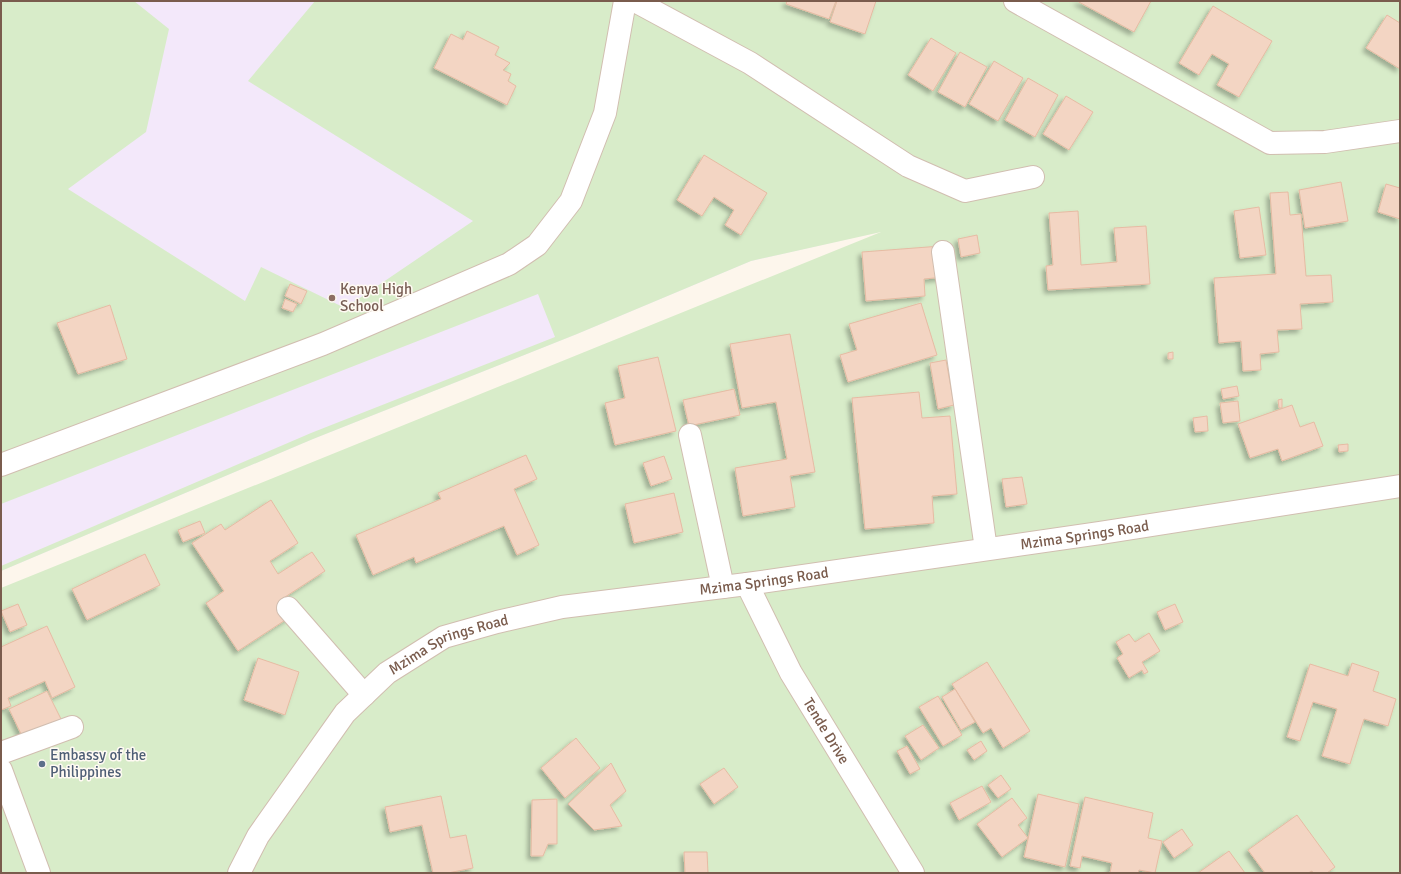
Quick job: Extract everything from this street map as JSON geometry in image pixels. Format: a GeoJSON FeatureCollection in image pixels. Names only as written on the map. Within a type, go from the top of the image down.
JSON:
{"type":"FeatureCollection","features":[{"type":"Feature","properties":{"kind":"street"},"geometry":{"type":"LineString","coordinates":[[1,465],[323,344],[509,264],[537,245],[571,201],[605,113],[624,1]]}},
{"type":"Feature","properties":{"kind":"street"},"geometry":{"type":"LineString","coordinates":[[634,1],[750,63],[908,166],[965,191],[1033,177]]}},
{"type":"Feature","properties":{"kind":"street"},"geometry":{"type":"LineString","coordinates":[[1015,1],[1270,143],[1325,142],[1400,132]]}},
{"type":"Feature","properties":{"kind":"street"},"geometry":{"type":"LineString","coordinates":[[943,252],[986,549]]}},
{"type":"Feature","properties":{"kind":"street"},"geometry":{"type":"LineString","coordinates":[[690,435],[723,587]]}},
{"type":"Feature","properties":{"kind":"street","name":"Mzima Springs Road"},"geometry":{"type":"LineString","coordinates":[[239,873],[258,836],[345,713],[387,673],[444,638],[474,628],[562,607],[747,584],[1400,486]]}},
{"type":"Feature","properties":{"kind":"street","name":"Tende Drive"},"geometry":{"type":"LineString","coordinates":[[747,584],[792,673],[913,873]]}},
{"type":"Feature","properties":{"kind":"street"},"geometry":{"type":"LineString","coordinates":[[288,608],[364,695]]}},
{"type":"Feature","properties":{"kind":"street"},"geometry":{"type":"LineString","coordinates":[[1,753],[72,727]]}},
{"type":"Feature","properties":{"kind":"street"},"geometry":{"type":"LineString","coordinates":[[1,770],[39,873]]}},
{"type":"Feature","properties":{"kind":"shaded area","name":"Kenya High School"},"geometry":{"type":"Polygon","coordinates":[[[1,1],[1400,1],[941,218],[751,261],[577,334],[313,439],[1,571],[1,1]]]}},
{"type":"Feature","properties":{"kind":"green space"},"geometry":{"type":"Polygon","coordinates":[[[1,1],[134,1],[169,29],[146,132],[68,189],[245,301],[261,267],[345,308],[473,221],[248,81],[315,1],[1400,1],[1400,873],[1,873],[1,588],[881,232],[751,261],[577,334],[313,439],[1,571],[1,566],[311,433],[555,337],[538,294],[1,504],[1,1]]]}},
{"type":"Feature","properties":{"kind":"building"},"geometry":{"type":"Polygon","coordinates":[[[787,1],[836,1],[829,19],[786,4],[787,1]]]}},
{"type":"Feature","properties":{"kind":"building"},"geometry":{"type":"Polygon","coordinates":[[[837,1],[876,1],[865,34],[830,22],[837,1]]]}},
{"type":"Feature","properties":{"kind":"building"},"geometry":{"type":"Polygon","coordinates":[[[1077,1],[1151,1],[1134,32],[1077,1]]]}},
{"type":"Feature","properties":{"kind":"building"},"geometry":{"type":"Polygon","coordinates":[[[1213,6],[1272,41],[1239,97],[1217,85],[1229,64],[1212,54],[1199,75],[1179,63],[1213,6]]]}},
{"type":"Feature","properties":{"kind":"building"},"geometry":{"type":"Polygon","coordinates":[[[1387,15],[1400,23],[1400,69],[1366,48],[1387,15]]]}},
{"type":"Feature","properties":{"kind":"building"},"geometry":{"type":"Polygon","coordinates":[[[467,31],[499,47],[495,55],[510,63],[503,70],[511,74],[508,81],[516,86],[507,105],[434,68],[451,34],[463,40],[467,31]]]}},
{"type":"Feature","properties":{"kind":"building"},"geometry":{"type":"Polygon","coordinates":[[[931,38],[956,53],[933,91],[908,75],[931,38]]]}},
{"type":"Feature","properties":{"kind":"building"},"geometry":{"type":"Polygon","coordinates":[[[960,52],[987,67],[965,107],[938,92],[960,52]]]}},
{"type":"Feature","properties":{"kind":"building"},"geometry":{"type":"Polygon","coordinates":[[[994,61],[1023,78],[998,121],[969,104],[994,61]]]}},
{"type":"Feature","properties":{"kind":"building"},"geometry":{"type":"Polygon","coordinates":[[[1028,78],[1058,95],[1035,137],[1005,120],[1028,78]]]}},
{"type":"Feature","properties":{"kind":"building"},"geometry":{"type":"Polygon","coordinates":[[[1066,96],[1093,112],[1069,150],[1043,134],[1066,96]]]}},
{"type":"Feature","properties":{"kind":"building"},"geometry":{"type":"Polygon","coordinates":[[[704,155],[767,193],[741,235],[725,225],[734,210],[714,197],[702,216],[677,200],[704,155]]]}},
{"type":"Feature","properties":{"kind":"building"},"geometry":{"type":"Polygon","coordinates":[[[1341,182],[1348,221],[1305,228],[1299,190],[1341,182]]]}},
{"type":"Feature","properties":{"kind":"building"},"geometry":{"type":"Polygon","coordinates":[[[1386,184],[1400,188],[1400,219],[1378,212],[1386,184]]]}},
{"type":"Feature","properties":{"kind":"building"},"geometry":{"type":"Polygon","coordinates":[[[1288,192],[1290,215],[1301,214],[1306,276],[1331,275],[1333,302],[1300,304],[1302,329],[1277,330],[1279,352],[1260,354],[1261,370],[1243,371],[1241,341],[1219,343],[1214,278],[1276,274],[1270,193],[1288,192]]]}},
{"type":"Feature","properties":{"kind":"building"},"geometry":{"type":"Polygon","coordinates":[[[1259,207],[1266,255],[1240,258],[1234,211],[1259,207]]]}},
{"type":"Feature","properties":{"kind":"building"},"geometry":{"type":"Polygon","coordinates":[[[1078,211],[1081,265],[1117,262],[1114,228],[1146,226],[1150,284],[1048,290],[1046,266],[1053,265],[1049,213],[1078,211]]]}},
{"type":"Feature","properties":{"kind":"building"},"geometry":{"type":"Polygon","coordinates":[[[977,235],[980,253],[961,257],[958,239],[977,235]]]}},
{"type":"Feature","properties":{"kind":"building"},"geometry":{"type":"Polygon","coordinates":[[[941,246],[944,277],[924,279],[925,296],[866,301],[862,252],[941,246]]]}},
{"type":"Feature","properties":{"kind":"building"},"geometry":{"type":"Polygon","coordinates":[[[290,284],[307,291],[301,304],[285,296],[290,284]]]}},
{"type":"Feature","properties":{"kind":"building"},"geometry":{"type":"Polygon","coordinates":[[[285,299],[297,304],[293,312],[282,308],[285,299]]]}},
{"type":"Feature","properties":{"kind":"building"},"geometry":{"type":"Polygon","coordinates":[[[921,303],[937,355],[848,382],[840,355],[857,350],[849,324],[921,303]]]}},
{"type":"Feature","properties":{"kind":"building"},"geometry":{"type":"Polygon","coordinates":[[[110,305],[127,359],[78,374],[57,323],[110,305]]]}},
{"type":"Feature","properties":{"kind":"building"},"geometry":{"type":"Polygon","coordinates":[[[790,334],[815,472],[790,476],[795,507],[743,516],[735,468],[787,459],[776,402],[742,408],[730,344],[790,334]]]}},
{"type":"Feature","properties":{"kind":"building"},"geometry":{"type":"Polygon","coordinates":[[[1173,352],[1173,359],[1168,359],[1168,353],[1173,352]]]}},
{"type":"Feature","properties":{"kind":"building"},"geometry":{"type":"Polygon","coordinates":[[[658,357],[676,431],[615,445],[605,403],[625,398],[618,366],[658,357]]]}},
{"type":"Feature","properties":{"kind":"building"},"geometry":{"type":"Polygon","coordinates":[[[946,360],[954,405],[938,409],[930,363],[946,360]]]}},
{"type":"Feature","properties":{"kind":"building"},"geometry":{"type":"Polygon","coordinates":[[[1237,386],[1239,396],[1223,399],[1221,389],[1237,386]]]}},
{"type":"Feature","properties":{"kind":"building"},"geometry":{"type":"Polygon","coordinates":[[[734,389],[740,415],[689,426],[683,400],[734,389]]]}},
{"type":"Feature","properties":{"kind":"building"},"geometry":{"type":"Polygon","coordinates":[[[919,392],[922,418],[950,416],[957,494],[932,496],[934,523],[865,529],[852,398],[919,392]]]}},
{"type":"Feature","properties":{"kind":"building"},"geometry":{"type":"Polygon","coordinates":[[[1282,399],[1282,408],[1279,408],[1278,400],[1282,399]]]}},
{"type":"Feature","properties":{"kind":"building"},"geometry":{"type":"Polygon","coordinates":[[[1238,401],[1240,421],[1223,423],[1220,403],[1238,401]]]}},
{"type":"Feature","properties":{"kind":"building"},"geometry":{"type":"Polygon","coordinates":[[[1292,405],[1300,427],[1314,422],[1323,446],[1282,461],[1278,449],[1250,458],[1238,424],[1292,405]]]}},
{"type":"Feature","properties":{"kind":"building"},"geometry":{"type":"Polygon","coordinates":[[[1207,416],[1208,431],[1195,432],[1193,418],[1207,416]]]}},
{"type":"Feature","properties":{"kind":"building"},"geometry":{"type":"Polygon","coordinates":[[[1348,444],[1348,451],[1339,452],[1338,445],[1348,444]]]}},
{"type":"Feature","properties":{"kind":"building"},"geometry":{"type":"Polygon","coordinates":[[[526,455],[537,479],[514,489],[539,545],[517,555],[504,526],[416,563],[414,557],[373,575],[356,535],[441,499],[438,493],[526,455]]]}},
{"type":"Feature","properties":{"kind":"building"},"geometry":{"type":"Polygon","coordinates":[[[664,456],[672,479],[651,486],[643,463],[664,456]]]}},
{"type":"Feature","properties":{"kind":"building"},"geometry":{"type":"Polygon","coordinates":[[[1022,477],[1027,504],[1006,507],[1002,479],[1022,477]]]}},
{"type":"Feature","properties":{"kind":"building"},"geometry":{"type":"Polygon","coordinates":[[[674,493],[683,532],[634,543],[625,504],[674,493]]]}},
{"type":"Feature","properties":{"kind":"building"},"geometry":{"type":"Polygon","coordinates":[[[271,500],[298,543],[270,561],[278,574],[312,552],[325,571],[282,599],[293,615],[238,651],[206,603],[224,591],[192,543],[221,524],[225,530],[271,500]]]}},
{"type":"Feature","properties":{"kind":"building"},"geometry":{"type":"Polygon","coordinates":[[[200,521],[205,533],[183,542],[178,530],[200,521]]]}},
{"type":"Feature","properties":{"kind":"building"},"geometry":{"type":"Polygon","coordinates":[[[145,554],[160,585],[87,620],[72,589],[145,554]]]}},
{"type":"Feature","properties":{"kind":"building"},"geometry":{"type":"Polygon","coordinates":[[[18,604],[27,625],[10,632],[1,611],[18,604]]]}},
{"type":"Feature","properties":{"kind":"building"},"geometry":{"type":"Polygon","coordinates":[[[1175,604],[1183,622],[1165,630],[1157,612],[1175,604]]]}},
{"type":"Feature","properties":{"kind":"building"},"geometry":{"type":"Polygon","coordinates":[[[47,626],[75,687],[52,698],[45,681],[8,698],[11,706],[1,710],[1,647],[47,626]]]}},
{"type":"Feature","properties":{"kind":"building"},"geometry":{"type":"Polygon","coordinates":[[[1149,633],[1160,651],[1142,662],[1148,672],[1144,674],[1142,670],[1129,678],[1117,658],[1123,654],[1116,642],[1129,634],[1135,642],[1149,633]]]}},
{"type":"Feature","properties":{"kind":"building"},"geometry":{"type":"Polygon","coordinates":[[[258,658],[299,672],[285,715],[244,700],[258,658]]]}},
{"type":"Feature","properties":{"kind":"building"},"geometry":{"type":"Polygon","coordinates":[[[987,662],[1030,731],[1003,748],[991,728],[983,733],[952,684],[987,662]]]}},
{"type":"Feature","properties":{"kind":"building"},"geometry":{"type":"Polygon","coordinates":[[[1352,663],[1379,672],[1373,691],[1396,699],[1388,726],[1364,719],[1350,764],[1322,756],[1337,709],[1313,702],[1300,741],[1287,737],[1310,664],[1348,676],[1352,663]]]}},
{"type":"Feature","properties":{"kind":"building"},"geometry":{"type":"Polygon","coordinates":[[[955,689],[975,722],[961,730],[942,697],[955,689]]]}},
{"type":"Feature","properties":{"kind":"building"},"geometry":{"type":"Polygon","coordinates":[[[47,691],[61,719],[23,738],[9,709],[47,691]]]}},
{"type":"Feature","properties":{"kind":"building"},"geometry":{"type":"Polygon","coordinates":[[[938,696],[962,735],[943,746],[919,707],[938,696]]]}},
{"type":"Feature","properties":{"kind":"building"},"geometry":{"type":"Polygon","coordinates":[[[923,725],[939,748],[921,760],[905,736],[923,725]]]}},
{"type":"Feature","properties":{"kind":"building"},"geometry":{"type":"Polygon","coordinates":[[[576,738],[600,768],[565,798],[541,768],[576,738]]]}},
{"type":"Feature","properties":{"kind":"building"},"geometry":{"type":"Polygon","coordinates":[[[981,741],[987,751],[974,760],[967,750],[981,741]]]}},
{"type":"Feature","properties":{"kind":"building"},"geometry":{"type":"Polygon","coordinates":[[[907,746],[920,769],[910,774],[897,751],[907,746]]]}},
{"type":"Feature","properties":{"kind":"building"},"geometry":{"type":"Polygon","coordinates":[[[611,763],[626,791],[610,805],[622,826],[594,830],[568,804],[611,763]]]}},
{"type":"Feature","properties":{"kind":"building"},"geometry":{"type":"Polygon","coordinates":[[[724,768],[738,787],[714,804],[700,784],[724,768]]]}},
{"type":"Feature","properties":{"kind":"building"},"geometry":{"type":"Polygon","coordinates":[[[1001,775],[1011,789],[998,798],[988,785],[1001,775]]]}},
{"type":"Feature","properties":{"kind":"building"},"geometry":{"type":"Polygon","coordinates":[[[982,786],[991,802],[959,820],[950,803],[982,786]]]}},
{"type":"Feature","properties":{"kind":"building"},"geometry":{"type":"Polygon","coordinates":[[[1038,794],[1079,804],[1065,867],[1024,857],[1038,794]]]}},
{"type":"Feature","properties":{"kind":"building"},"geometry":{"type":"Polygon","coordinates":[[[441,796],[450,838],[466,835],[473,868],[448,873],[433,873],[422,825],[390,832],[385,807],[441,796]]]}},
{"type":"Feature","properties":{"kind":"building"},"geometry":{"type":"Polygon","coordinates":[[[1085,797],[1153,813],[1148,838],[1162,841],[1155,873],[1139,870],[1138,873],[1110,873],[1112,863],[1082,856],[1080,868],[1070,866],[1085,797]]]}},
{"type":"Feature","properties":{"kind":"building"},"geometry":{"type":"Polygon","coordinates":[[[1012,798],[1027,818],[1018,825],[1028,838],[1002,857],[977,824],[1012,798]]]}},
{"type":"Feature","properties":{"kind":"building"},"geometry":{"type":"Polygon","coordinates":[[[557,799],[557,844],[548,844],[543,856],[531,856],[532,800],[557,799]]]}},
{"type":"Feature","properties":{"kind":"building"},"geometry":{"type":"Polygon","coordinates":[[[1297,815],[1335,867],[1327,873],[1313,873],[1312,871],[1308,873],[1265,873],[1248,850],[1297,815]]]}},
{"type":"Feature","properties":{"kind":"building"},"geometry":{"type":"Polygon","coordinates":[[[1182,829],[1193,845],[1174,858],[1163,842],[1182,829]]]}},
{"type":"Feature","properties":{"kind":"building"},"geometry":{"type":"Polygon","coordinates":[[[1229,851],[1245,873],[1198,873],[1229,851]]]}},
{"type":"Feature","properties":{"kind":"building"},"geometry":{"type":"Polygon","coordinates":[[[684,852],[707,852],[708,873],[685,873],[684,852]]]}},
{"type":"Feature","properties":{"kind":"place","name":"Kenya High School"},"geometry":{"type":"Point","coordinates":[332,298]}},
{"type":"Feature","properties":{"kind":"place","name":"Embassy of the Philippines"},"geometry":{"type":"Point","coordinates":[42,764]}}]}
